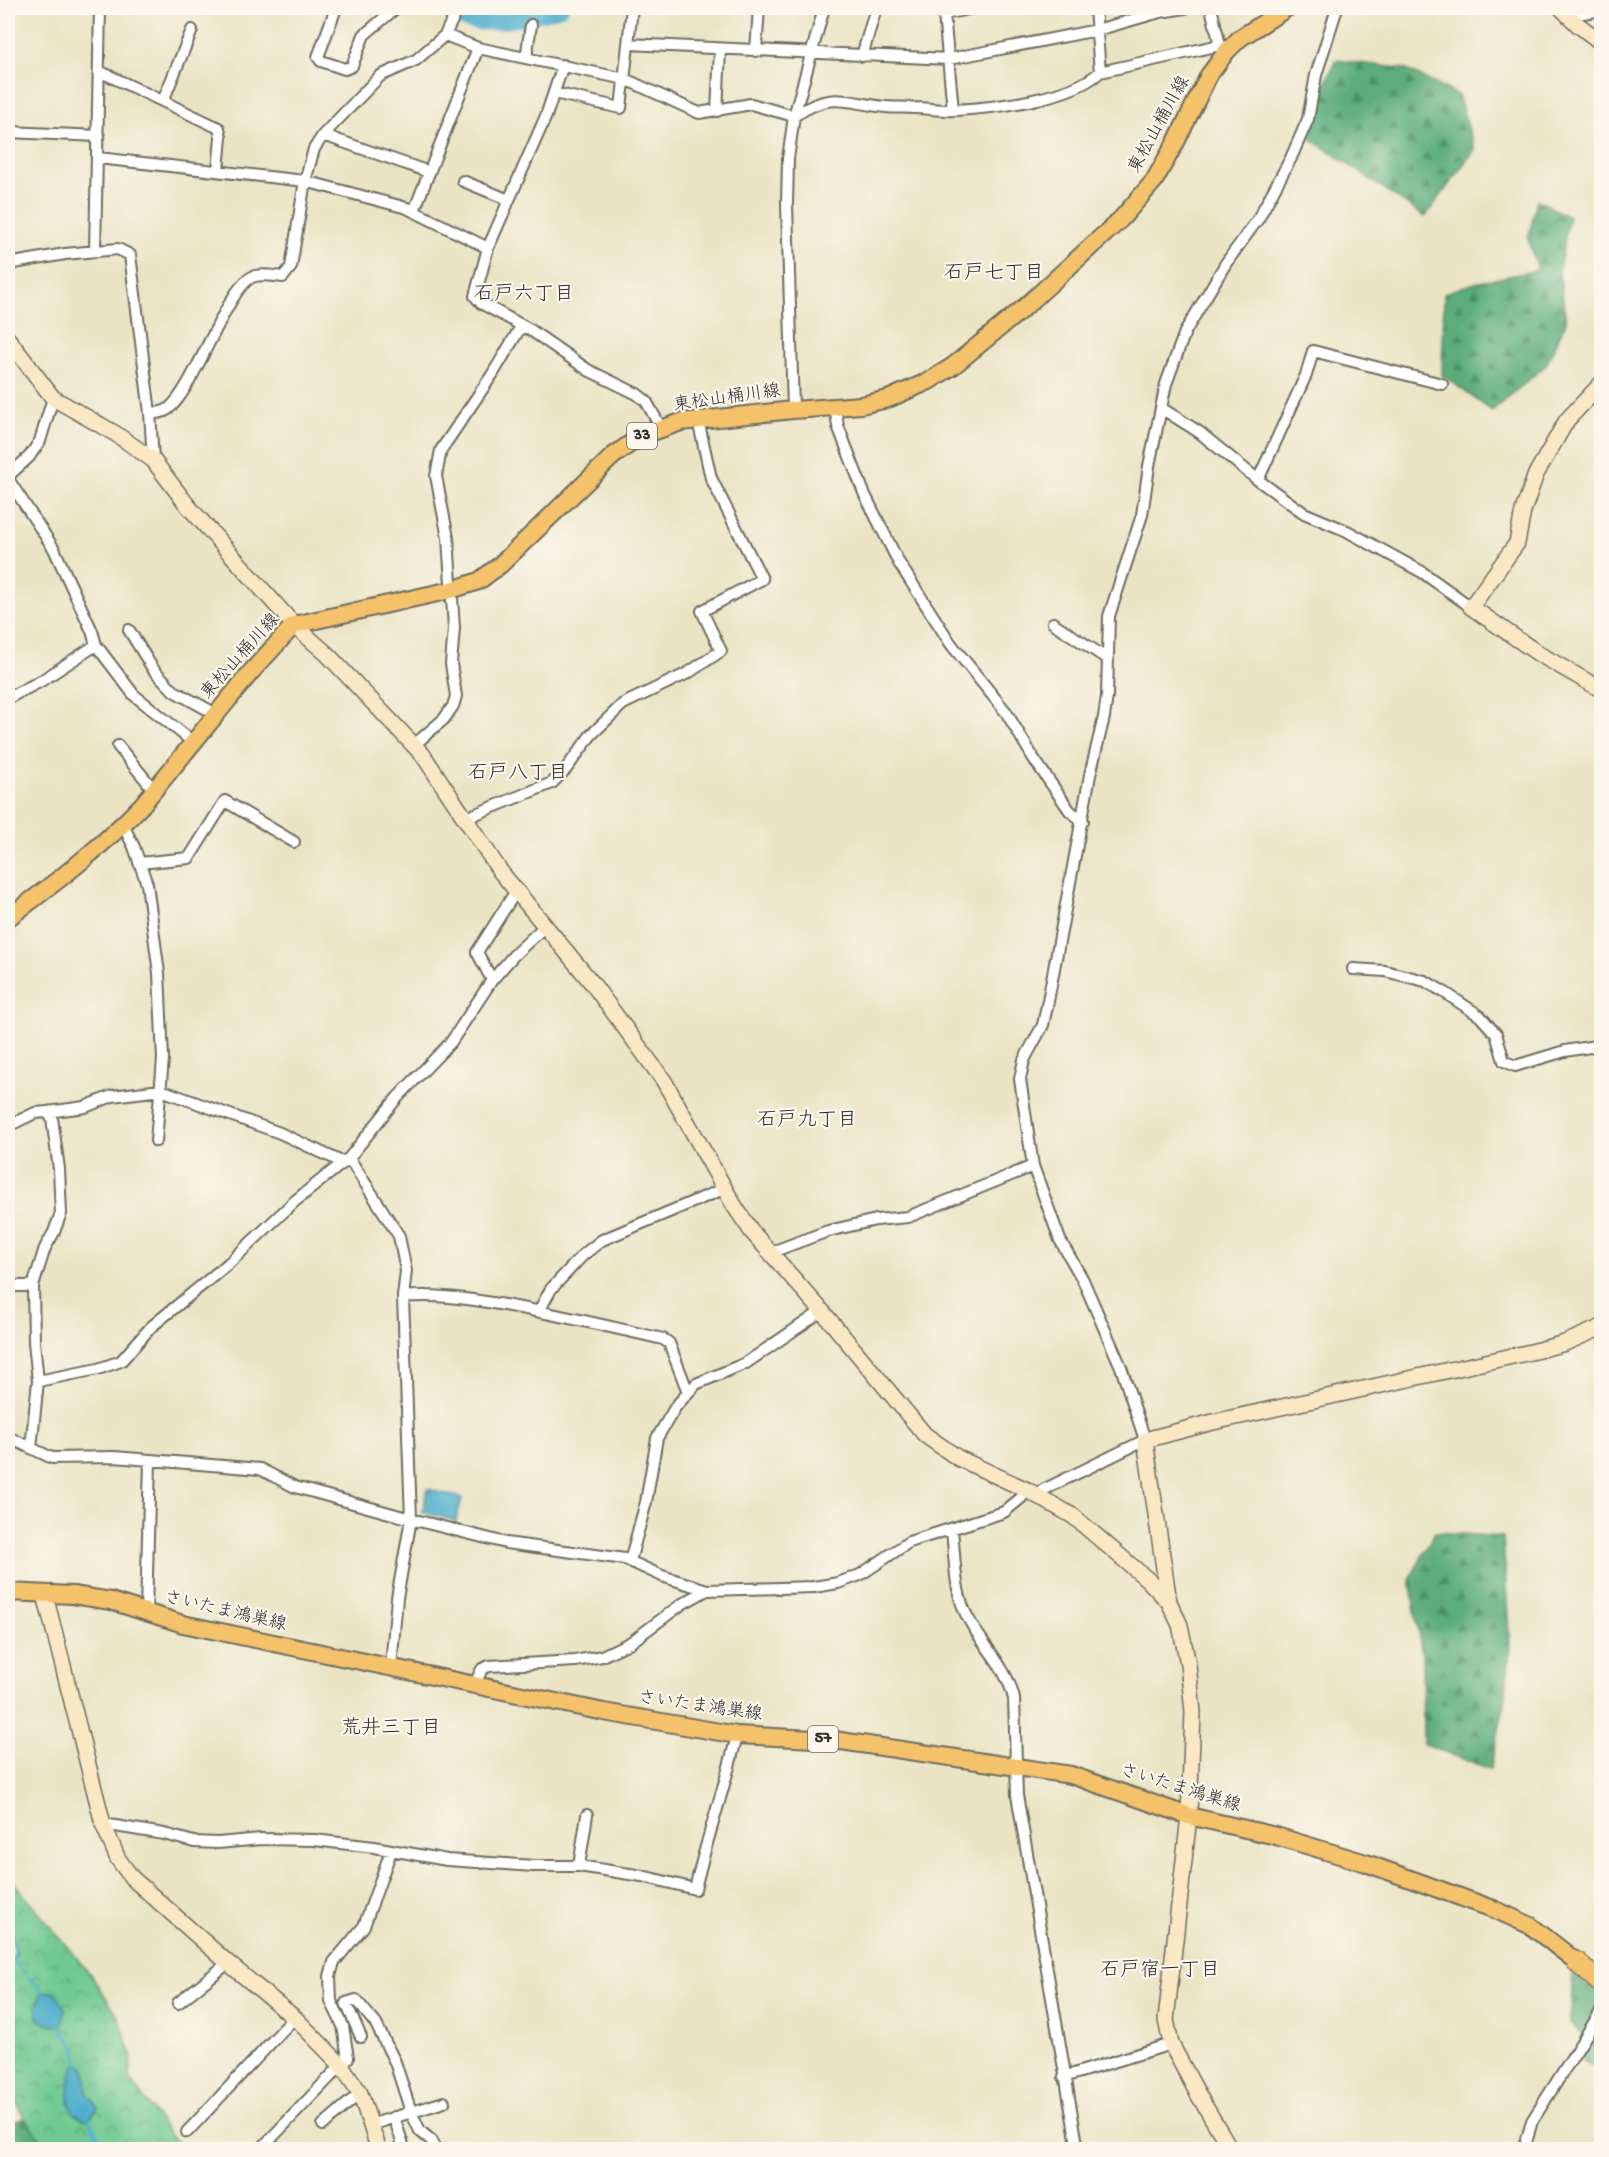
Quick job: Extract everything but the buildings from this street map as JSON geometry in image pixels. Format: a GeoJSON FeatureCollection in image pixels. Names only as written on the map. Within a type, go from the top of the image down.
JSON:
{"type":"FeatureCollection","features":[{"type":"Feature","properties":{"kind":"highway"},"geometry":{"type":"LineString","coordinates":[[1577,1962],[1602,1969]]}},
{"type":"Feature","properties":{"kind":"highway"},"geometry":{"type":"LineString","coordinates":[[1577,1962],[1602,1984]]}},
{"type":"Feature","properties":{"kind":"main road","name":"東松山桶川線"},"geometry":{"type":"LineString","coordinates":[[8,918],[86,859],[123,825],[294,625],[451,590],[479,580],[500,565],[613,456],[641,436],[661,428],[698,420],[861,405],[888,399],[929,381],[953,366],[1026,306],[1121,219],[1154,181],[1224,48],[1287,8]]}},
{"type":"Feature","properties":{"kind":"main road","name":"さいたま鴻巣線"},"geometry":{"type":"LineString","coordinates":[[8,1592],[73,1595],[111,1601],[183,1624],[474,1686],[737,1735],[834,1740],[1071,1775],[1189,1816],[1276,1836],[1355,1859],[1496,1910],[1531,1926],[1577,1962]]}},
{"type":"Feature","properties":{"kind":"street"},"geometry":{"type":"LineString","coordinates":[[95,251],[100,8]]}},
{"type":"Feature","properties":{"kind":"street"},"geometry":{"type":"LineString","coordinates":[[336,8],[318,57],[321,61],[345,69],[352,66],[364,35],[396,8]]}},
{"type":"Feature","properties":{"kind":"street"},"geometry":{"type":"LineString","coordinates":[[150,413],[166,411],[182,395],[213,332],[245,281],[255,276],[283,276],[291,267],[304,181],[314,149],[323,135],[380,76],[416,60],[445,35],[458,8]]}},
{"type":"Feature","properties":{"kind":"street"},"geometry":{"type":"LineString","coordinates":[[554,93],[621,108],[632,8]]}},
{"type":"Feature","properties":{"kind":"street"},"geometry":{"type":"LineString","coordinates":[[756,51],[759,8]]}},
{"type":"Feature","properties":{"kind":"street"},"geometry":{"type":"LineString","coordinates":[[793,410],[787,204],[788,159],[794,116],[825,8]]}},
{"type":"Feature","properties":{"kind":"street"},"geometry":{"type":"LineString","coordinates":[[862,56],[876,8]]}},
{"type":"Feature","properties":{"kind":"street"},"geometry":{"type":"LineString","coordinates":[[927,8],[944,14],[974,8]]}},
{"type":"Feature","properties":{"kind":"street"},"geometry":{"type":"LineString","coordinates":[[1095,8],[1100,72]]}},
{"type":"Feature","properties":{"kind":"street"},"geometry":{"type":"LineString","coordinates":[[628,44],[949,59],[1097,30],[1160,12],[1185,8]]}},
{"type":"Feature","properties":{"kind":"street"},"geometry":{"type":"LineString","coordinates":[[794,116],[802,110],[833,99],[885,107],[953,110],[1000,106],[1030,100],[1076,88],[1100,72],[1224,48],[1211,8]]}},
{"type":"Feature","properties":{"kind":"street"},"geometry":{"type":"LineString","coordinates":[[1231,2150],[1171,2044],[1167,2020],[1189,1816],[1193,1712],[1188,1664],[1180,1625],[1169,1602],[1145,1440],[1121,1367],[1083,1280],[1060,1240],[1033,1166],[1020,1079],[1024,1060],[1043,1025],[1090,776],[1104,717],[1109,616],[1142,515],[1166,384],[1185,332],[1226,263],[1258,219],[1291,158],[1308,119],[1316,75],[1337,8]]}},
{"type":"Feature","properties":{"kind":"street"},"geometry":{"type":"LineString","coordinates":[[1565,11],[1602,10]]}},
{"type":"Feature","properties":{"kind":"street"},"geometry":{"type":"LineString","coordinates":[[1565,11],[1602,43]]}},
{"type":"Feature","properties":{"kind":"street"},"geometry":{"type":"LineString","coordinates":[[944,14],[953,110]]}},
{"type":"Feature","properties":{"kind":"street"},"geometry":{"type":"LineString","coordinates":[[526,58],[531,25]]}},
{"type":"Feature","properties":{"kind":"street"},"geometry":{"type":"LineString","coordinates":[[163,101],[192,30]]}},
{"type":"Feature","properties":{"kind":"street"},"geometry":{"type":"LineString","coordinates":[[445,35],[478,48],[625,79],[699,113],[751,104],[794,116]]}},
{"type":"Feature","properties":{"kind":"street"},"geometry":{"type":"LineString","coordinates":[[414,211],[478,48]]}},
{"type":"Feature","properties":{"kind":"street"},"geometry":{"type":"LineString","coordinates":[[717,111],[720,50]]}},
{"type":"Feature","properties":{"kind":"street"},"geometry":{"type":"LineString","coordinates":[[562,65],[546,116],[488,248],[475,296],[481,303],[522,325],[588,370],[637,394],[646,401],[661,428]]}},
{"type":"Feature","properties":{"kind":"street"},"geometry":{"type":"LineString","coordinates":[[99,71],[219,128],[221,137],[218,171]]}},
{"type":"Feature","properties":{"kind":"street"},"geometry":{"type":"LineString","coordinates":[[8,132],[99,136]]}},
{"type":"Feature","properties":{"kind":"street"},"geometry":{"type":"LineString","coordinates":[[323,135],[429,172]]}},
{"type":"Feature","properties":{"kind":"street"},"geometry":{"type":"LineString","coordinates":[[98,158],[304,181],[414,211],[488,248]]}},
{"type":"Feature","properties":{"kind":"street"},"geometry":{"type":"LineString","coordinates":[[463,181],[509,200]]}},
{"type":"Feature","properties":{"kind":"street"},"geometry":{"type":"LineString","coordinates":[[8,264],[118,249],[130,255],[150,413],[153,460]]}},
{"type":"Feature","properties":{"kind":"street"},"geometry":{"type":"LineString","coordinates":[[414,745],[444,719],[453,706],[456,696],[451,664],[454,628],[448,538],[436,476],[441,450],[492,375],[522,325]]}},
{"type":"Feature","properties":{"kind":"street"},"geometry":{"type":"LineString","coordinates":[[8,339],[53,398],[116,434],[153,460],[188,506],[294,625],[327,654],[423,755],[500,871],[592,983],[664,1081],[735,1207],[769,1253],[822,1311],[926,1436],[958,1458],[1031,1492],[1073,1516],[1148,1580],[1169,1602]]}},
{"type":"Feature","properties":{"kind":"street"},"geometry":{"type":"LineString","coordinates":[[1258,480],[1306,375],[1313,351],[1442,384]]}},
{"type":"Feature","properties":{"kind":"street"},"geometry":{"type":"LineString","coordinates":[[1471,607],[1517,543],[1523,511],[1536,474],[1567,420],[1602,383]]}},
{"type":"Feature","properties":{"kind":"street"},"geometry":{"type":"LineString","coordinates":[[53,398],[40,441],[29,457],[8,478],[54,549],[92,631],[96,645],[134,695],[193,742]]}},
{"type":"Feature","properties":{"kind":"street"},"geometry":{"type":"LineString","coordinates":[[835,407],[838,426],[864,493],[899,563],[951,644],[1006,712],[1034,759],[1070,811],[1083,821]]}},
{"type":"Feature","properties":{"kind":"street"},"geometry":{"type":"LineString","coordinates":[[1161,408],[1199,432],[1258,480],[1304,513],[1347,531],[1422,572],[1539,654],[1602,690]]}},
{"type":"Feature","properties":{"kind":"street"},"geometry":{"type":"LineString","coordinates":[[466,818],[552,783],[566,769],[591,735],[623,704],[688,673],[721,651],[702,611],[762,579],[711,478],[698,420]]}},
{"type":"Feature","properties":{"kind":"street"},"geometry":{"type":"LineString","coordinates":[[1053,623],[1103,656],[1108,656]]}},
{"type":"Feature","properties":{"kind":"street"},"geometry":{"type":"LineString","coordinates":[[129,630],[153,669],[174,691],[216,714]]}},
{"type":"Feature","properties":{"kind":"street"},"geometry":{"type":"LineString","coordinates":[[8,698],[41,681],[96,645]]}},
{"type":"Feature","properties":{"kind":"street"},"geometry":{"type":"LineString","coordinates":[[118,746],[154,790]]}},
{"type":"Feature","properties":{"kind":"street"},"geometry":{"type":"LineString","coordinates":[[139,863],[189,858],[225,801],[294,842]]}},
{"type":"Feature","properties":{"kind":"street"},"geometry":{"type":"LineString","coordinates":[[123,825],[147,884],[159,973],[163,1059],[156,1141]]}},
{"type":"Feature","properties":{"kind":"street"},"geometry":{"type":"LineString","coordinates":[[492,980],[477,952],[516,891]]}},
{"type":"Feature","properties":{"kind":"street"},"geometry":{"type":"LineString","coordinates":[[38,1381],[98,1369],[121,1361],[151,1327],[229,1263],[296,1201],[347,1160],[397,1098],[451,1042],[492,980],[514,955],[545,926]]}},
{"type":"Feature","properties":{"kind":"street"},"geometry":{"type":"LineString","coordinates":[[1353,969],[1385,971],[1425,981],[1444,992],[1480,1016],[1496,1034],[1504,1061],[1515,1066],[1564,1051],[1602,1045]]}},
{"type":"Feature","properties":{"kind":"street"},"geometry":{"type":"LineString","coordinates":[[8,1126],[34,1113],[85,1107],[112,1096],[161,1090],[347,1160],[399,1236],[406,1271],[403,1297],[411,1519],[397,1598],[392,1667]]}},
{"type":"Feature","properties":{"kind":"street"},"geometry":{"type":"LineString","coordinates":[[31,1448],[38,1381],[34,1342],[33,1286],[45,1248],[61,1213],[59,1169],[52,1118],[47,1112]]}},
{"type":"Feature","properties":{"kind":"street"},"geometry":{"type":"LineString","coordinates":[[769,1253],[828,1231],[876,1220],[908,1217],[1033,1166]]}},
{"type":"Feature","properties":{"kind":"street"},"geometry":{"type":"LineString","coordinates":[[539,1311],[551,1290],[583,1255],[602,1240],[726,1188]]}},
{"type":"Feature","properties":{"kind":"street"},"geometry":{"type":"LineString","coordinates":[[8,1286],[33,1286]]}},
{"type":"Feature","properties":{"kind":"street"},"geometry":{"type":"LineString","coordinates":[[403,1297],[429,1294],[539,1311],[663,1339],[669,1342],[688,1392]]}},
{"type":"Feature","properties":{"kind":"street"},"geometry":{"type":"LineString","coordinates":[[630,1561],[646,1502],[657,1438],[676,1406],[696,1384],[746,1363],[822,1311]]}},
{"type":"Feature","properties":{"kind":"street"},"geometry":{"type":"LineString","coordinates":[[8,1438],[52,1458],[114,1457],[260,1469],[295,1487],[411,1519],[506,1543],[625,1559],[662,1576],[707,1590],[814,1587],[838,1583],[860,1575],[909,1542],[1004,1512],[1031,1492],[1145,1440],[1209,1423],[1531,1352],[1564,1343],[1602,1327]]}},
{"type":"Feature","properties":{"kind":"street"},"geometry":{"type":"LineString","coordinates":[[146,1613],[150,1460]]}},
{"type":"Feature","properties":{"kind":"street"},"geometry":{"type":"LineString","coordinates":[[952,1530],[959,1593],[965,1612],[1011,1685],[1014,1700],[1019,1807],[1078,2150]]}},
{"type":"Feature","properties":{"kind":"street"},"geometry":{"type":"LineString","coordinates":[[474,1686],[482,1669],[489,1666],[576,1661],[602,1656],[631,1642],[682,1604],[707,1590]]}},
{"type":"Feature","properties":{"kind":"street"},"geometry":{"type":"LineString","coordinates":[[45,1594],[103,1824],[118,1859],[132,1878],[228,1964],[294,2018],[341,2065],[360,2093],[379,2150]]}},
{"type":"Feature","properties":{"kind":"street"},"geometry":{"type":"LineString","coordinates":[[103,1824],[164,1834],[194,1842],[218,1843],[261,1839],[314,1840],[447,1860],[534,1866],[579,1866],[642,1876],[695,1889],[737,1735]]}},
{"type":"Feature","properties":{"kind":"street"},"geometry":{"type":"LineString","coordinates":[[579,1866],[587,1815]]}},
{"type":"Feature","properties":{"kind":"street"},"geometry":{"type":"LineString","coordinates":[[260,2150],[348,2058],[343,2026],[331,2001],[330,1976],[334,1962],[364,1926],[392,1851]]}},
{"type":"Feature","properties":{"kind":"street"},"geometry":{"type":"LineString","coordinates":[[178,2003],[228,1964]]}},
{"type":"Feature","properties":{"kind":"street"},"geometry":{"type":"LineString","coordinates":[[376,2024],[360,2034],[346,2003],[356,2000],[376,2024],[395,2062],[411,2112],[420,2131],[432,2141],[435,2150]]}},
{"type":"Feature","properties":{"kind":"street"},"geometry":{"type":"LineString","coordinates":[[1524,2150],[1532,2121],[1602,2010]]}},
{"type":"Feature","properties":{"kind":"street"},"geometry":{"type":"LineString","coordinates":[[187,2132],[294,2018]]}},
{"type":"Feature","properties":{"kind":"street"},"geometry":{"type":"LineString","coordinates":[[1064,2077],[1171,2044]]}},
{"type":"Feature","properties":{"kind":"street"},"geometry":{"type":"LineString","coordinates":[[323,2126],[360,2093]]}},
{"type":"Feature","properties":{"kind":"street"},"geometry":{"type":"LineString","coordinates":[[370,2125],[444,2102]]}},
{"type":"Feature","properties":{"kind":"street"},"geometry":{"type":"LineString","coordinates":[[394,2117],[403,2145]]}},
{"type":"Feature","properties":{"kind":"green space"},"geometry":{"type":"Polygon","coordinates":[[[1336,60],[1405,69],[1458,95],[1475,149],[1425,217],[1311,139],[1319,97],[1336,60]]]}},
{"type":"Feature","properties":{"kind":"green space"},"geometry":{"type":"Polygon","coordinates":[[[1537,200],[1569,217],[1559,270],[1566,322],[1546,365],[1492,411],[1442,375],[1444,293],[1475,283],[1538,270],[1528,240],[1537,200]]]}},
{"type":"Feature","properties":{"kind":"green space"},"geometry":{"type":"Polygon","coordinates":[[[1435,1532],[1503,1537],[1510,1649],[1505,1703],[1490,1769],[1423,1744],[1422,1656],[1410,1579],[1435,1532]]]}},
{"type":"Feature","properties":{"kind":"green space"},"geometry":{"type":"Polygon","coordinates":[[[8,1876],[90,1974],[118,2015],[132,2056],[130,2078],[171,2137],[188,2149],[48,2149],[38,2137],[17,2104],[11,2084],[8,2052],[8,1962],[16,1956],[17,1951],[8,1930],[8,1876]]]}},
{"type":"Feature","properties":{"kind":"green space"},"geometry":{"type":"Polygon","coordinates":[[[1573,1968],[1601,1993],[1601,2071],[1577,2056],[1587,2038],[1570,2023],[1573,1968]]]}},
{"type":"Feature","properties":{"kind":"green space"},"geometry":{"type":"Polygon","coordinates":[[[25,2118],[48,2149],[8,2150],[8,2123],[25,2118]]]}},
{"type":"Feature","properties":{"kind":"water"},"geometry":{"type":"Polygon","coordinates":[[[428,1489],[462,1498],[456,1521],[422,1512],[428,1489]]]}},
{"type":"Feature","properties":{"kind":"water"},"geometry":{"type":"Polygon","coordinates":[[[41,1993],[56,1993],[65,2009],[62,2025],[49,2025],[37,2018],[41,1993]]]}},
{"type":"Feature","properties":{"kind":"water"},"geometry":{"type":"Polygon","coordinates":[[[77,2062],[85,2068],[87,2092],[98,2107],[88,2120],[73,2112],[70,2105],[69,2087],[77,2062]]]}},
{"type":"Feature","properties":{"kind":"waterway"},"geometry":{"type":"LineString","coordinates":[[448,8],[463,19],[473,22],[512,20],[561,8]]}},
{"type":"Feature","properties":{"kind":"waterway"},"geometry":{"type":"LineString","coordinates":[[8,1933],[15,1950],[13,1957],[15,1963],[25,1973]]}},
{"type":"Feature","properties":{"kind":"waterway"},"geometry":{"type":"LineString","coordinates":[[29,1978],[38,1985],[43,1996]]}},
{"type":"Feature","properties":{"kind":"waterway"},"geometry":{"type":"LineString","coordinates":[[58,2022],[75,2047],[79,2066]]}},
{"type":"Feature","properties":{"kind":"waterway"},"geometry":{"type":"LineString","coordinates":[[88,2117],[102,2150]]}},
{"type":"Feature","properties":{"kind":"waterway"},"geometry":{"type":"LineString","coordinates":[[90,2121],[107,2150]]}},
{"type":"Feature","properties":{"kind":"district","name":"石戸七丁目"},"geometry":{"type":"Point","coordinates":[994,274]}},
{"type":"Feature","properties":{"kind":"district","name":"石戸六丁目"},"geometry":{"type":"Point","coordinates":[524,295]}},
{"type":"Feature","properties":{"kind":"district","name":"石戸八丁目"},"geometry":{"type":"Point","coordinates":[518,774]}},
{"type":"Feature","properties":{"kind":"district","name":"石戸九丁目"},"geometry":{"type":"Point","coordinates":[807,1121]}},
{"type":"Feature","properties":{"kind":"district","name":"荒井三丁目"},"geometry":{"type":"Point","coordinates":[391,1729]}},
{"type":"Feature","properties":{"kind":"district","name":"石戸宿一丁目"},"geometry":{"type":"Point","coordinates":[1160,1971]}}]}
